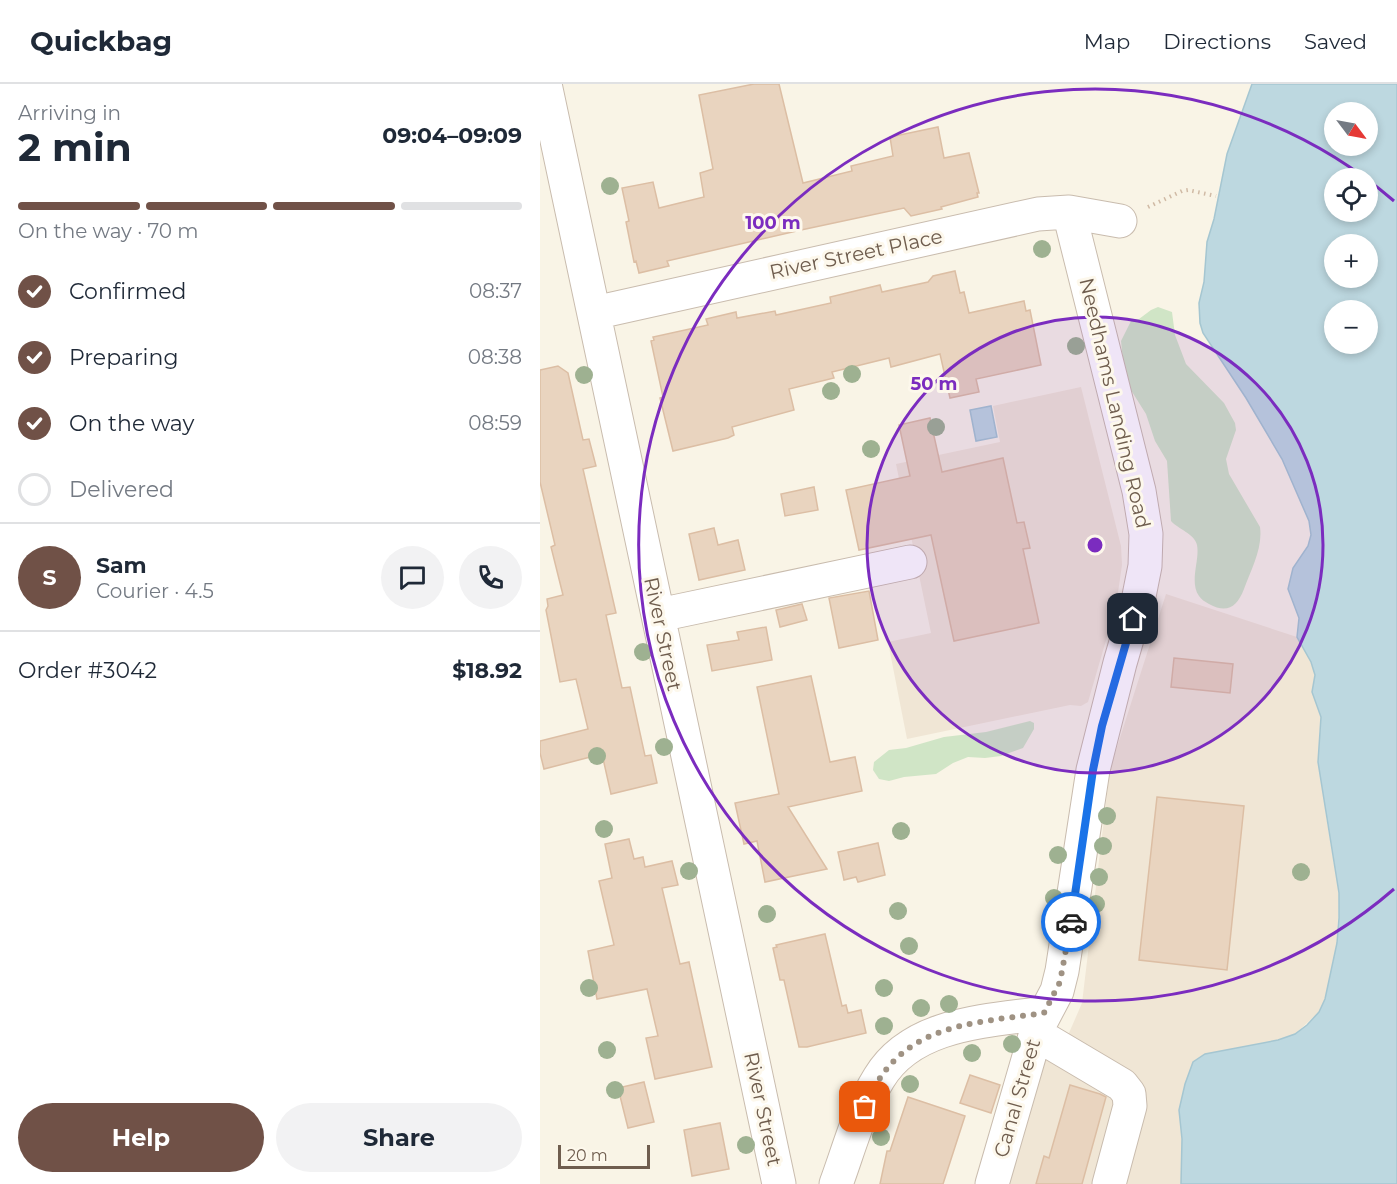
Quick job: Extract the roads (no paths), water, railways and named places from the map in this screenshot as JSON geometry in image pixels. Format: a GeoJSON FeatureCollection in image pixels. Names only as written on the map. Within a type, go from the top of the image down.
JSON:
{"type":"FeatureCollection","features":[{"type":"Feature","properties":{"kind":"street","name":"River Street"},"geometry":{"type":"LineString","coordinates":[[546,84],[779,1184]]}},
{"type":"Feature","properties":{"kind":"street","name":"River Street Place"},"geometry":{"type":"LineString","coordinates":[[594,313],[1038,214],[1069,212],[1120,221]]}},
{"type":"Feature","properties":{"kind":"street","name":"Needhams Landing Road"},"geometry":{"type":"LineString","coordinates":[[1040,1024],[1057,991],[1062,971],[1093,770],[1138,601],[1147,548],[1139,491],[1069,212]]}},
{"type":"Feature","properties":{"kind":"street"},"geometry":{"type":"LineString","coordinates":[[659,615],[910,562]]}},
{"type":"Feature","properties":{"kind":"street"},"geometry":{"type":"LineString","coordinates":[[837,1184],[868,1099],[879,1077],[899,1055],[921,1040],[952,1028],[979,1022],[1040,1024],[1122,1085],[1130,1094],[1131,1106],[1109,1184]]}},
{"type":"Feature","properties":{"kind":"street","name":"Canal Street"},"geometry":{"type":"LineString","coordinates":[[992,1184],[1040,1024]]}},
{"type":"Feature","properties":{"kind":"water"},"geometry":{"type":"Polygon","coordinates":[[[1252,84],[1397,84],[1397,1184],[1181,1184],[1182,1139],[1179,1110],[1193,1062],[1205,1054],[1278,1040],[1295,1034],[1307,1025],[1319,1012],[1325,999],[1337,943],[1339,918],[1339,893],[1318,762],[1321,717],[1312,692],[1315,675],[1311,662],[1297,637],[1299,618],[1288,589],[1293,568],[1308,546],[1311,535],[1309,521],[1282,459],[1246,398],[1203,333],[1199,303],[1204,282],[1207,242],[1227,154],[1252,84]]]}},
{"type":"Feature","properties":{"kind":"water"},"geometry":{"type":"Polygon","coordinates":[[[991,406],[997,437],[976,441],[970,410],[991,406]]]}}]}
